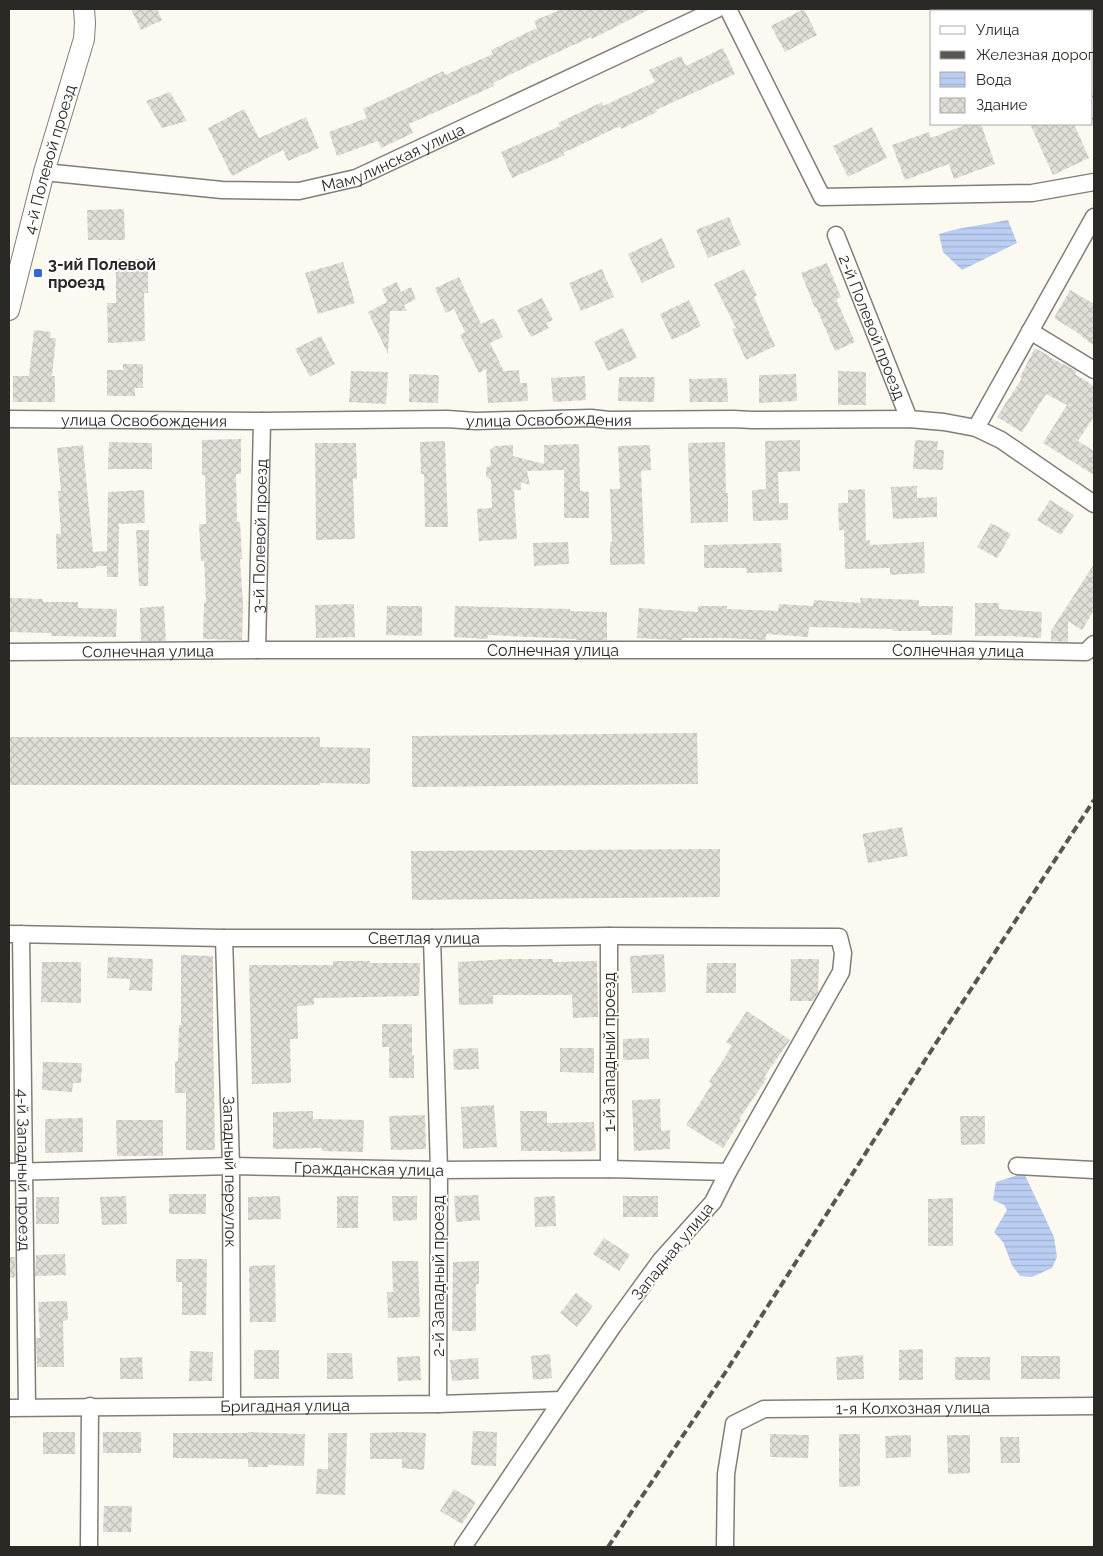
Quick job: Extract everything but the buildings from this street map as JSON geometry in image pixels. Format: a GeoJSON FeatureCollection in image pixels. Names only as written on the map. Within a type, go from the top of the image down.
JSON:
{"type":"FeatureCollection","features":[{"type":"Feature","properties":{"kind":"street","name":"4-й Полевой проезд"},"geometry":{"type":"LineString","coordinates":[[9,310],[44,172],[84,39],[84,9]]}},
{"type":"Feature","properties":{"kind":"street","name":"Мамулинская улица"},"geometry":{"type":"LineString","coordinates":[[44,172],[222,190],[298,191],[356,178],[717,9]]}},
{"type":"Feature","properties":{"kind":"street"},"geometry":{"type":"LineString","coordinates":[[728,9],[822,197],[1032,193],[1094,182]]}},
{"type":"Feature","properties":{"kind":"street"},"geometry":{"type":"LineString","coordinates":[[1094,217],[976,428],[1001,440],[1094,504]]}},
{"type":"Feature","properties":{"kind":"street","name":"2-й Полевой проезд"},"geometry":{"type":"LineString","coordinates":[[836,235],[908,419]]}},
{"type":"Feature","properties":{"kind":"street"},"geometry":{"type":"LineString","coordinates":[[1030,331],[1094,370]]}},
{"type":"Feature","properties":{"kind":"street","name":"улица Освобождения"},"geometry":{"type":"LineString","coordinates":[[9,419],[262,421],[447,419],[476,421],[591,418],[609,420],[908,419],[944,422],[976,428]]}},
{"type":"Feature","properties":{"kind":"street","name":"3-й Полевой проезд"},"geometry":{"type":"LineString","coordinates":[[257,650],[262,421]]}},
{"type":"Feature","properties":{"kind":"street","name":"Солнечная улица"},"geometry":{"type":"LineString","coordinates":[[9,652],[968,650],[1086,652],[1094,644]]}},
{"type":"Feature","properties":{"kind":"street","name":"Светлая улица"},"geometry":{"type":"LineString","coordinates":[[15,934],[224,938],[839,937]]}},
{"type":"Feature","properties":{"kind":"street","name":"4-й Западный проезд"},"geometry":{"type":"LineString","coordinates":[[15,934],[17,1172],[27,1407]]}},
{"type":"Feature","properties":{"kind":"street","name":"1-й Западный проезд"},"geometry":{"type":"LineString","coordinates":[[609,936],[609,1169]]}},
{"type":"Feature","properties":{"kind":"street","name":"Западная улица"},"geometry":{"type":"LineString","coordinates":[[464,1547],[562,1400],[661,1260],[713,1202],[841,972],[844,953],[839,937]]}},
{"type":"Feature","properties":{"kind":"street","name":"Западный переулок"},"geometry":{"type":"LineString","coordinates":[[224,938],[231,1166],[232,1406]]}},
{"type":"Feature","properties":{"kind":"street","name":"2-й Западный проезд"},"geometry":{"type":"LineString","coordinates":[[432,938],[439,1170],[438,1404]]}},
{"type":"Feature","properties":{"kind":"street","name":"Гражданская улица"},"geometry":{"type":"LineString","coordinates":[[17,1172],[231,1166],[439,1170],[609,1169],[728,1172]]}},
{"type":"Feature","properties":{"kind":"street"},"geometry":{"type":"LineString","coordinates":[[1017,1166],[1094,1170]]}},
{"type":"Feature","properties":{"kind":"street","name":"Бригадная улица"},"geometry":{"type":"LineString","coordinates":[[9,1408],[438,1404],[562,1400]]}},
{"type":"Feature","properties":{"kind":"street"},"geometry":{"type":"LineString","coordinates":[[89,1547],[90,1406]]}},
{"type":"Feature","properties":{"kind":"street","name":"1-я Колхозная улица"},"geometry":{"type":"LineString","coordinates":[[725,1547],[726,1474],[734,1424],[764,1409],[1094,1406]]}},
{"type":"Feature","properties":{"kind":"water"},"geometry":{"type":"Polygon","coordinates":[[[1008,220],[1017,243],[962,270],[943,252],[939,234],[1008,220]]]}},
{"type":"Feature","properties":{"kind":"water"},"geometry":{"type":"Polygon","coordinates":[[[1024,1173],[1054,1237],[1057,1257],[1052,1268],[1032,1277],[1020,1276],[1012,1265],[1003,1242],[994,1232],[1007,1210],[1004,1205],[993,1200],[996,1182],[1024,1173]]]}},
{"type":"Feature","properties":{"kind":"railway"},"geometry":{"type":"LineString","coordinates":[[608,1547],[725,1373],[1094,800]]}},
{"type":"Feature","properties":{"kind":"place","name":"3-ий Полевой проезд"},"geometry":{"type":"Point","coordinates":[38,273]}}]}
